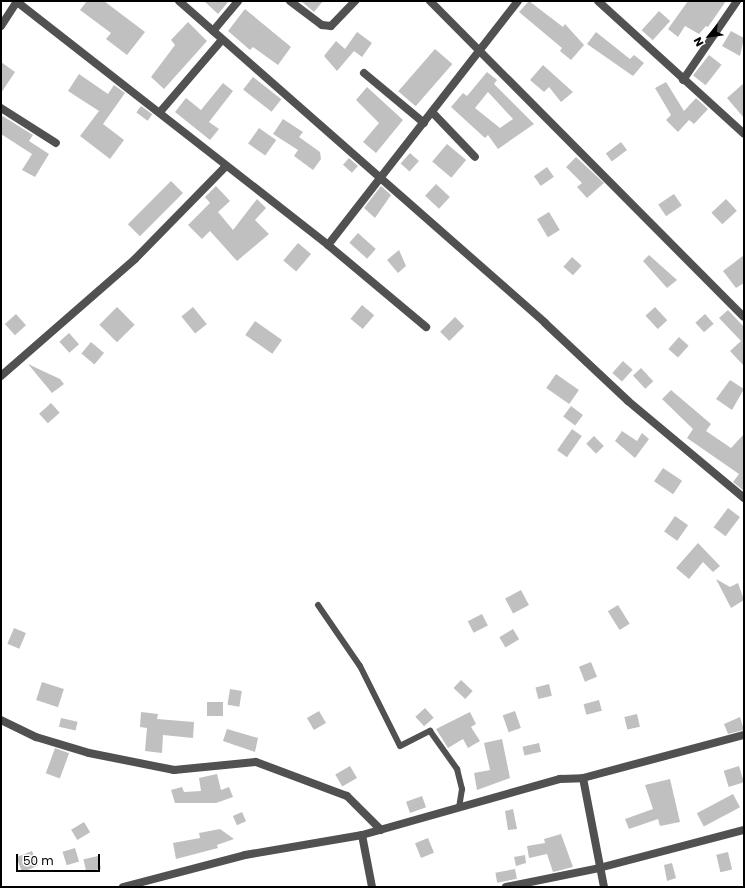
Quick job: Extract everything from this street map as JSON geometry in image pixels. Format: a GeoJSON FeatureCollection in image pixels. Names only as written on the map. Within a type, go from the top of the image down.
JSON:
{"type":"FeatureCollection","features":[{"type":"Feature","properties":{"kind":"street"},"geometry":{"type":"LineString","coordinates":[[1,26],[16,1],[160,112],[226,166],[328,245],[426,327]]}},
{"type":"Feature","properties":{"kind":"street"},"geometry":{"type":"LineString","coordinates":[[178,1],[382,178],[545,323],[628,402],[744,498]]}},
{"type":"Feature","properties":{"kind":"street"},"geometry":{"type":"LineString","coordinates":[[213,31],[238,1]]}},
{"type":"Feature","properties":{"kind":"street"},"geometry":{"type":"LineString","coordinates":[[290,1],[322,25],[331,26],[355,1]]}},
{"type":"Feature","properties":{"kind":"street"},"geometry":{"type":"LineString","coordinates":[[430,1],[481,49],[744,317]]}},
{"type":"Feature","properties":{"kind":"street"},"geometry":{"type":"LineString","coordinates":[[328,245],[382,178],[518,1]]}},
{"type":"Feature","properties":{"kind":"street"},"geometry":{"type":"LineString","coordinates":[[598,1],[744,134]]}},
{"type":"Feature","properties":{"kind":"street"},"geometry":{"type":"LineString","coordinates":[[683,80],[737,1]]}},
{"type":"Feature","properties":{"kind":"street"},"geometry":{"type":"LineString","coordinates":[[160,112],[222,40]]}},
{"type":"Feature","properties":{"kind":"street"},"geometry":{"type":"LineString","coordinates":[[364,73],[424,123]]}},
{"type":"Feature","properties":{"kind":"street"},"geometry":{"type":"LineString","coordinates":[[1,108],[56,143]]}},
{"type":"Feature","properties":{"kind":"street"},"geometry":{"type":"LineString","coordinates":[[432,112],[475,157]]}},
{"type":"Feature","properties":{"kind":"street"},"geometry":{"type":"LineString","coordinates":[[1,376],[135,259],[226,166]]}},
{"type":"Feature","properties":{"kind":"street"},"geometry":{"type":"LineString","coordinates":[[1,720],[36,737],[89,753],[174,770],[256,762],[347,796],[381,830]]}},
{"type":"Feature","properties":{"kind":"street"},"geometry":{"type":"LineString","coordinates":[[123,887],[153,883],[245,855],[362,835],[560,779],[583,778],[744,735]]}},
{"type":"Feature","properties":{"kind":"street"},"geometry":{"type":"LineString","coordinates":[[583,778],[599,868],[604,887]]}},
{"type":"Feature","properties":{"kind":"street"},"geometry":{"type":"LineString","coordinates":[[506,887],[599,868],[744,830]]}},
{"type":"Feature","properties":{"kind":"street"},"geometry":{"type":"LineString","coordinates":[[362,835],[372,887]]}},
{"type":"Feature","properties":{"kind":"lane"},"geometry":{"type":"LineString","coordinates":[[318,605],[360,666],[400,746],[430,731],[457,769],[462,789],[459,808]]}},
{"type":"Feature","properties":{"kind":"building"},"geometry":{"type":"Polygon","coordinates":[[[87,1],[104,1],[145,32],[127,55],[106,39],[111,33],[80,10],[87,1]]]}},
{"type":"Feature","properties":{"kind":"building"},"geometry":{"type":"Polygon","coordinates":[[[204,1],[229,1],[218,14],[204,1]]]}},
{"type":"Feature","properties":{"kind":"building"},"geometry":{"type":"Polygon","coordinates":[[[301,1],[323,1],[314,12],[301,1]]]}},
{"type":"Feature","properties":{"kind":"building"},"geometry":{"type":"Polygon","coordinates":[[[529,1],[563,27],[565,24],[584,45],[571,60],[560,51],[562,48],[519,12],[529,1]]]}},
{"type":"Feature","properties":{"kind":"building"},"geometry":{"type":"Polygon","coordinates":[[[688,1],[726,1],[708,27],[706,26],[699,34],[685,26],[678,37],[668,29],[688,1]]]}},
{"type":"Feature","properties":{"kind":"building"},"geometry":{"type":"Polygon","coordinates":[[[245,9],[291,47],[278,65],[253,47],[250,50],[228,31],[245,9]]]}},
{"type":"Feature","properties":{"kind":"building"},"geometry":{"type":"Polygon","coordinates":[[[659,11],[670,21],[653,40],[642,30],[659,11]]]}},
{"type":"Feature","properties":{"kind":"building"},"geometry":{"type":"Polygon","coordinates":[[[188,22],[207,41],[164,89],[151,77],[175,45],[171,40],[188,22]]]}},
{"type":"Feature","properties":{"kind":"building"},"geometry":{"type":"Polygon","coordinates":[[[731,31],[744,38],[740,56],[722,46],[731,31]]]}},
{"type":"Feature","properties":{"kind":"building"},"geometry":{"type":"Polygon","coordinates":[[[357,32],[372,43],[362,57],[354,51],[337,71],[324,56],[336,41],[345,49],[357,32]]]}},
{"type":"Feature","properties":{"kind":"building"},"geometry":{"type":"Polygon","coordinates":[[[596,32],[630,59],[634,55],[644,63],[633,76],[587,44],[596,32]]]}},
{"type":"Feature","properties":{"kind":"building"},"geometry":{"type":"Polygon","coordinates":[[[435,49],[452,64],[416,106],[398,91],[435,49]]]}},
{"type":"Feature","properties":{"kind":"building"},"geometry":{"type":"Polygon","coordinates":[[[709,55],[722,65],[706,85],[693,75],[709,55]]]}},
{"type":"Feature","properties":{"kind":"building"},"geometry":{"type":"Polygon","coordinates":[[[1,62],[15,72],[1,93],[1,62]]]}},
{"type":"Feature","properties":{"kind":"building"},"geometry":{"type":"Polygon","coordinates":[[[543,65],[573,92],[561,102],[549,87],[544,92],[530,80],[543,65]]]}},
{"type":"Feature","properties":{"kind":"building"},"geometry":{"type":"Polygon","coordinates":[[[487,72],[497,80],[494,84],[534,124],[498,149],[488,135],[485,138],[451,107],[463,93],[467,96],[487,72]],[[488,92],[475,108],[500,128],[513,119],[488,92]]]}},
{"type":"Feature","properties":{"kind":"building"},"geometry":{"type":"Polygon","coordinates":[[[79,74],[108,94],[114,85],[125,93],[103,124],[124,140],[110,159],[80,136],[99,111],[68,91],[79,74]]]}},
{"type":"Feature","properties":{"kind":"building"},"geometry":{"type":"Polygon","coordinates":[[[253,77],[281,99],[272,112],[243,90],[253,77]]]}},
{"type":"Feature","properties":{"kind":"building"},"geometry":{"type":"Polygon","coordinates":[[[666,82],[684,111],[696,98],[708,109],[694,124],[689,120],[678,132],[666,120],[671,115],[655,88],[666,82]]]}},
{"type":"Feature","properties":{"kind":"building"},"geometry":{"type":"Polygon","coordinates":[[[223,83],[233,91],[209,122],[219,129],[210,140],[175,112],[186,98],[201,110],[223,83]]]}},
{"type":"Feature","properties":{"kind":"building"},"geometry":{"type":"Polygon","coordinates":[[[744,83],[744,118],[727,98],[744,83]]]}},
{"type":"Feature","properties":{"kind":"building"},"geometry":{"type":"Polygon","coordinates":[[[367,87],[403,120],[376,153],[363,142],[379,123],[356,100],[367,87]]]}},
{"type":"Feature","properties":{"kind":"building"},"geometry":{"type":"Polygon","coordinates":[[[141,106],[152,114],[148,121],[136,112],[141,106]]]}},
{"type":"Feature","properties":{"kind":"building"},"geometry":{"type":"Polygon","coordinates":[[[1,115],[33,135],[29,141],[49,154],[35,177],[22,170],[32,154],[1,134],[1,115]]]}},
{"type":"Feature","properties":{"kind":"building"},"geometry":{"type":"Polygon","coordinates":[[[283,119],[303,132],[299,137],[320,152],[321,159],[313,170],[294,156],[298,150],[273,134],[283,119]]]}},
{"type":"Feature","properties":{"kind":"building"},"geometry":{"type":"Polygon","coordinates":[[[259,128],[276,140],[265,156],[248,144],[259,128]]]}},
{"type":"Feature","properties":{"kind":"building"},"geometry":{"type":"Polygon","coordinates":[[[621,142],[627,150],[612,161],[606,153],[621,142]]]}},
{"type":"Feature","properties":{"kind":"building"},"geometry":{"type":"Polygon","coordinates":[[[447,144],[466,160],[451,178],[432,162],[447,144]]]}},
{"type":"Feature","properties":{"kind":"building"},"geometry":{"type":"Polygon","coordinates":[[[410,153],[419,161],[410,171],[401,163],[410,153]]]}},
{"type":"Feature","properties":{"kind":"building"},"geometry":{"type":"Polygon","coordinates":[[[576,157],[604,183],[587,198],[577,187],[582,183],[566,167],[576,157]]]}},
{"type":"Feature","properties":{"kind":"building"},"geometry":{"type":"Polygon","coordinates":[[[349,158],[358,166],[352,173],[343,165],[349,158]]]}},
{"type":"Feature","properties":{"kind":"building"},"geometry":{"type":"Polygon","coordinates":[[[547,167],[554,177],[541,186],[534,176],[547,167]]]}},
{"type":"Feature","properties":{"kind":"building"},"geometry":{"type":"Polygon","coordinates":[[[171,181],[183,193],[140,236],[128,224],[171,181]]]}},
{"type":"Feature","properties":{"kind":"building"},"geometry":{"type":"Polygon","coordinates":[[[436,184],[450,197],[439,209],[425,196],[436,184]]]}},
{"type":"Feature","properties":{"kind":"building"},"geometry":{"type":"Polygon","coordinates":[[[216,186],[230,201],[218,212],[233,230],[257,199],[266,208],[255,220],[269,234],[237,261],[210,231],[202,239],[188,225],[210,203],[205,197],[216,186]]]}},
{"type":"Feature","properties":{"kind":"building"},"geometry":{"type":"Polygon","coordinates":[[[381,186],[391,195],[375,218],[364,208],[381,186]]]}},
{"type":"Feature","properties":{"kind":"building"},"geometry":{"type":"Polygon","coordinates":[[[674,194],[682,206],[666,216],[658,205],[674,194]]]}},
{"type":"Feature","properties":{"kind":"building"},"geometry":{"type":"Polygon","coordinates":[[[726,199],[737,211],[722,224],[711,213],[726,199]]]}},
{"type":"Feature","properties":{"kind":"building"},"geometry":{"type":"Polygon","coordinates":[[[549,212],[560,230],[548,237],[537,219],[549,212]]]}},
{"type":"Feature","properties":{"kind":"building"},"geometry":{"type":"Polygon","coordinates":[[[358,233],[376,249],[367,259],[349,243],[358,233]]]}},
{"type":"Feature","properties":{"kind":"building"},"geometry":{"type":"Polygon","coordinates":[[[298,243],[311,254],[296,272],[283,261],[298,243]]]}},
{"type":"Feature","properties":{"kind":"building"},"geometry":{"type":"Polygon","coordinates":[[[399,250],[406,266],[398,273],[387,260],[399,250]]]}},
{"type":"Feature","properties":{"kind":"building"},"geometry":{"type":"Polygon","coordinates":[[[649,255],[677,280],[667,288],[643,261],[649,255]]]}},
{"type":"Feature","properties":{"kind":"building"},"geometry":{"type":"Polygon","coordinates":[[[744,255],[744,283],[736,288],[723,271],[744,255]]]}},
{"type":"Feature","properties":{"kind":"building"},"geometry":{"type":"Polygon","coordinates":[[[572,257],[582,266],[573,275],[563,267],[572,257]]]}},
{"type":"Feature","properties":{"kind":"building"},"geometry":{"type":"Polygon","coordinates":[[[362,305],[374,315],[363,329],[350,319],[362,305]]]}},
{"type":"Feature","properties":{"kind":"building"},"geometry":{"type":"Polygon","coordinates":[[[117,307],[135,325],[117,342],[99,325],[117,307]]]}},
{"type":"Feature","properties":{"kind":"building"},"geometry":{"type":"Polygon","coordinates":[[[193,307],[207,324],[195,334],[181,316],[193,307]]]}},
{"type":"Feature","properties":{"kind":"building"},"geometry":{"type":"Polygon","coordinates":[[[655,307],[667,320],[658,329],[645,316],[655,307]]]}},
{"type":"Feature","properties":{"kind":"building"},"geometry":{"type":"Polygon","coordinates":[[[728,310],[744,327],[744,366],[730,351],[741,341],[719,318],[728,310]]]}},
{"type":"Feature","properties":{"kind":"building"},"geometry":{"type":"Polygon","coordinates":[[[16,314],[26,325],[15,335],[5,324],[16,314]]]}},
{"type":"Feature","properties":{"kind":"building"},"geometry":{"type":"Polygon","coordinates":[[[705,314],[714,324],[704,332],[695,323],[705,314]]]}},
{"type":"Feature","properties":{"kind":"building"},"geometry":{"type":"Polygon","coordinates":[[[455,317],[464,326],[449,341],[440,332],[455,317]]]}},
{"type":"Feature","properties":{"kind":"building"},"geometry":{"type":"Polygon","coordinates":[[[255,321],[282,340],[272,354],[245,335],[255,321]]]}},
{"type":"Feature","properties":{"kind":"building"},"geometry":{"type":"Polygon","coordinates":[[[69,333],[79,344],[69,353],[59,342],[69,333]]]}},
{"type":"Feature","properties":{"kind":"building"},"geometry":{"type":"Polygon","coordinates":[[[679,337],[689,346],[678,358],[668,349],[679,337]]]}},
{"type":"Feature","properties":{"kind":"building"},"geometry":{"type":"Polygon","coordinates":[[[91,342],[104,353],[94,364],[81,353],[91,342]]]}},
{"type":"Feature","properties":{"kind":"building"},"geometry":{"type":"Polygon","coordinates":[[[623,361],[633,370],[622,382],[612,373],[623,361]]]}},
{"type":"Feature","properties":{"kind":"building"},"geometry":{"type":"Polygon","coordinates":[[[28,364],[60,379],[64,384],[52,393],[28,364]]]}},
{"type":"Feature","properties":{"kind":"building"},"geometry":{"type":"Polygon","coordinates":[[[641,368],[653,381],[645,389],[633,376],[641,368]]]}},
{"type":"Feature","properties":{"kind":"building"},"geometry":{"type":"Polygon","coordinates":[[[556,374],[579,390],[569,404],[546,388],[556,374]]]}},
{"type":"Feature","properties":{"kind":"building"},"geometry":{"type":"Polygon","coordinates":[[[730,380],[744,389],[732,410],[716,399],[730,380]]]}},
{"type":"Feature","properties":{"kind":"building"},"geometry":{"type":"Polygon","coordinates":[[[671,390],[711,424],[706,431],[731,448],[744,434],[744,491],[733,482],[739,474],[687,438],[693,429],[662,399],[671,390]]]}},
{"type":"Feature","properties":{"kind":"building"},"geometry":{"type":"Polygon","coordinates":[[[51,403],[60,413],[48,423],[39,414],[51,403]]]}},
{"type":"Feature","properties":{"kind":"building"},"geometry":{"type":"Polygon","coordinates":[[[571,406],[583,415],[575,425],[563,416],[571,406]]]}},
{"type":"Feature","properties":{"kind":"building"},"geometry":{"type":"Polygon","coordinates":[[[572,429],[582,436],[567,457],[557,450],[572,429]]]}},
{"type":"Feature","properties":{"kind":"building"},"geometry":{"type":"Polygon","coordinates":[[[622,431],[637,441],[642,433],[649,439],[635,458],[615,441],[622,431]]]}},
{"type":"Feature","properties":{"kind":"building"},"geometry":{"type":"Polygon","coordinates":[[[594,436],[604,446],[596,454],[586,444],[594,436]]]}},
{"type":"Feature","properties":{"kind":"building"},"geometry":{"type":"Polygon","coordinates":[[[663,468],[682,481],[673,494],[654,481],[663,468]]]}},
{"type":"Feature","properties":{"kind":"building"},"geometry":{"type":"Polygon","coordinates":[[[728,508],[740,517],[726,536],[714,527],[728,508]]]}},
{"type":"Feature","properties":{"kind":"building"},"geometry":{"type":"Polygon","coordinates":[[[675,516],[688,525],[677,541],[664,532],[675,516]]]}},
{"type":"Feature","properties":{"kind":"building"},"geometry":{"type":"Polygon","coordinates":[[[698,543],[720,566],[713,572],[703,562],[689,579],[676,568],[698,543]]]}},
{"type":"Feature","properties":{"kind":"building"},"geometry":{"type":"Polygon","coordinates":[[[716,579],[730,587],[738,583],[744,600],[731,608],[716,579]]]}},
{"type":"Feature","properties":{"kind":"building"},"geometry":{"type":"Polygon","coordinates":[[[521,590],[529,605],[513,613],[505,598],[521,590]]]}},
{"type":"Feature","properties":{"kind":"building"},"geometry":{"type":"Polygon","coordinates":[[[618,605],[630,624],[619,630],[608,611],[618,605]]]}},
{"type":"Feature","properties":{"kind":"building"},"geometry":{"type":"Polygon","coordinates":[[[482,614],[488,626],[474,633],[468,621],[482,614]]]}},
{"type":"Feature","properties":{"kind":"building"},"geometry":{"type":"Polygon","coordinates":[[[14,628],[26,633],[19,649],[7,644],[14,628]]]}},
{"type":"Feature","properties":{"kind":"building"},"geometry":{"type":"Polygon","coordinates":[[[513,629],[519,639],[505,648],[499,637],[513,629]]]}},
{"type":"Feature","properties":{"kind":"building"},"geometry":{"type":"Polygon","coordinates":[[[591,662],[597,677],[585,682],[579,667],[591,662]]]}},
{"type":"Feature","properties":{"kind":"building"},"geometry":{"type":"Polygon","coordinates":[[[461,680],[473,691],[465,699],[453,688],[461,680]]]}},
{"type":"Feature","properties":{"kind":"building"},"geometry":{"type":"Polygon","coordinates":[[[42,682],[64,689],[58,707],[36,700],[42,682]]]}},
{"type":"Feature","properties":{"kind":"building"},"geometry":{"type":"Polygon","coordinates":[[[549,684],[552,696],[538,699],[535,687],[549,684]]]}},
{"type":"Feature","properties":{"kind":"building"},"geometry":{"type":"Polygon","coordinates":[[[230,689],[242,691],[239,707],[227,705],[230,689]]]}},
{"type":"Feature","properties":{"kind":"building"},"geometry":{"type":"Polygon","coordinates":[[[599,700],[602,711],[586,715],[584,704],[599,700]]]}},
{"type":"Feature","properties":{"kind":"building"},"geometry":{"type":"Polygon","coordinates":[[[207,702],[223,702],[223,716],[207,716],[207,702]]]}},
{"type":"Feature","properties":{"kind":"building"},"geometry":{"type":"Polygon","coordinates":[[[425,708],[434,718],[424,726],[415,717],[425,708]]]}},
{"type":"Feature","properties":{"kind":"building"},"geometry":{"type":"Polygon","coordinates":[[[319,711],[326,723],[314,730],[307,718],[319,711]]]}},
{"type":"Feature","properties":{"kind":"building"},"geometry":{"type":"Polygon","coordinates":[[[515,711],[521,728],[509,732],[503,715],[515,711]]]}},
{"type":"Feature","properties":{"kind":"building"},"geometry":{"type":"Polygon","coordinates":[[[141,712],[158,714],[157,719],[194,722],[193,738],[163,735],[162,753],[145,751],[147,728],[140,727],[141,712]]]}},
{"type":"Feature","properties":{"kind":"building"},"geometry":{"type":"Polygon","coordinates":[[[470,712],[476,724],[471,727],[480,741],[468,748],[463,739],[448,748],[436,729],[470,712]]]}},
{"type":"Feature","properties":{"kind":"building"},"geometry":{"type":"Polygon","coordinates":[[[637,714],[640,727],[627,730],[624,717],[637,714]]]}},
{"type":"Feature","properties":{"kind":"building"},"geometry":{"type":"Polygon","coordinates":[[[740,717],[744,730],[728,734],[724,724],[740,717]]]}},
{"type":"Feature","properties":{"kind":"building"},"geometry":{"type":"Polygon","coordinates":[[[61,718],[78,722],[76,731],[59,727],[61,718]]]}},
{"type":"Feature","properties":{"kind":"building"},"geometry":{"type":"Polygon","coordinates":[[[227,729],[258,738],[255,752],[223,741],[227,729]]]}},
{"type":"Feature","properties":{"kind":"building"},"geometry":{"type":"Polygon","coordinates":[[[502,739],[510,778],[477,790],[474,773],[490,770],[484,743],[502,739]]]}},
{"type":"Feature","properties":{"kind":"building"},"geometry":{"type":"Polygon","coordinates":[[[539,743],[541,752],[524,756],[522,747],[539,743]]]}},
{"type":"Feature","properties":{"kind":"building"},"geometry":{"type":"Polygon","coordinates":[[[55,748],[69,753],[60,779],[46,773],[55,748]]]}},
{"type":"Feature","properties":{"kind":"building"},"geometry":{"type":"Polygon","coordinates":[[[350,766],[357,778],[342,787],[335,774],[350,766]]]}},
{"type":"Feature","properties":{"kind":"building"},"geometry":{"type":"Polygon","coordinates":[[[739,766],[744,782],[729,787],[724,771],[739,766]]]}},
{"type":"Feature","properties":{"kind":"building"},"geometry":{"type":"Polygon","coordinates":[[[217,774],[221,790],[229,787],[233,797],[216,803],[175,803],[171,790],[182,787],[184,792],[201,791],[199,778],[217,774]]]}},
{"type":"Feature","properties":{"kind":"building"},"geometry":{"type":"Polygon","coordinates":[[[670,779],[680,822],[660,826],[658,819],[629,829],[625,819],[653,809],[645,785],[670,779]]]}},
{"type":"Feature","properties":{"kind":"building"},"geometry":{"type":"Polygon","coordinates":[[[733,794],[740,807],[704,826],[697,813],[733,794]]]}},
{"type":"Feature","properties":{"kind":"building"},"geometry":{"type":"Polygon","coordinates":[[[422,796],[426,807],[410,813],[406,802],[422,796]]]}},
{"type":"Feature","properties":{"kind":"building"},"geometry":{"type":"Polygon","coordinates":[[[513,809],[517,829],[508,830],[505,811],[513,809]]]}},
{"type":"Feature","properties":{"kind":"building"},"geometry":{"type":"Polygon","coordinates":[[[242,812],[246,821],[237,825],[233,816],[242,812]]]}},
{"type":"Feature","properties":{"kind":"building"},"geometry":{"type":"Polygon","coordinates":[[[84,822],[90,832],[77,840],[71,830],[84,822]]]}},
{"type":"Feature","properties":{"kind":"building"},"geometry":{"type":"Polygon","coordinates":[[[220,829],[234,839],[217,845],[218,848],[176,859],[173,843],[200,838],[199,833],[220,829]]]}},
{"type":"Feature","properties":{"kind":"building"},"geometry":{"type":"Polygon","coordinates":[[[561,834],[573,867],[553,872],[547,854],[529,858],[527,846],[545,843],[544,839],[561,834]]]}},
{"type":"Feature","properties":{"kind":"building"},"geometry":{"type":"Polygon","coordinates":[[[428,838],[434,853],[421,858],[415,843],[428,838]]]}},
{"type":"Feature","properties":{"kind":"building"},"geometry":{"type":"Polygon","coordinates":[[[75,848],[79,861],[67,865],[63,852],[75,848]]]}},
{"type":"Feature","properties":{"kind":"building"},"geometry":{"type":"Polygon","coordinates":[[[32,851],[38,866],[22,872],[16,857],[32,851]]]}},
{"type":"Feature","properties":{"kind":"building"},"geometry":{"type":"Polygon","coordinates":[[[728,852],[732,870],[720,872],[716,855],[728,852]]]}},
{"type":"Feature","properties":{"kind":"building"},"geometry":{"type":"Polygon","coordinates":[[[525,855],[526,863],[516,866],[514,857],[525,855]]]}},
{"type":"Feature","properties":{"kind":"building"},"geometry":{"type":"Polygon","coordinates":[[[98,856],[101,869],[86,872],[83,859],[98,856]]]}},
{"type":"Feature","properties":{"kind":"building"},"geometry":{"type":"Polygon","coordinates":[[[672,863],[676,878],[667,881],[664,865],[672,863]]]}},
{"type":"Feature","properties":{"kind":"building"},"geometry":{"type":"Polygon","coordinates":[[[515,869],[517,879],[497,883],[495,873],[515,869]]]}}]}
